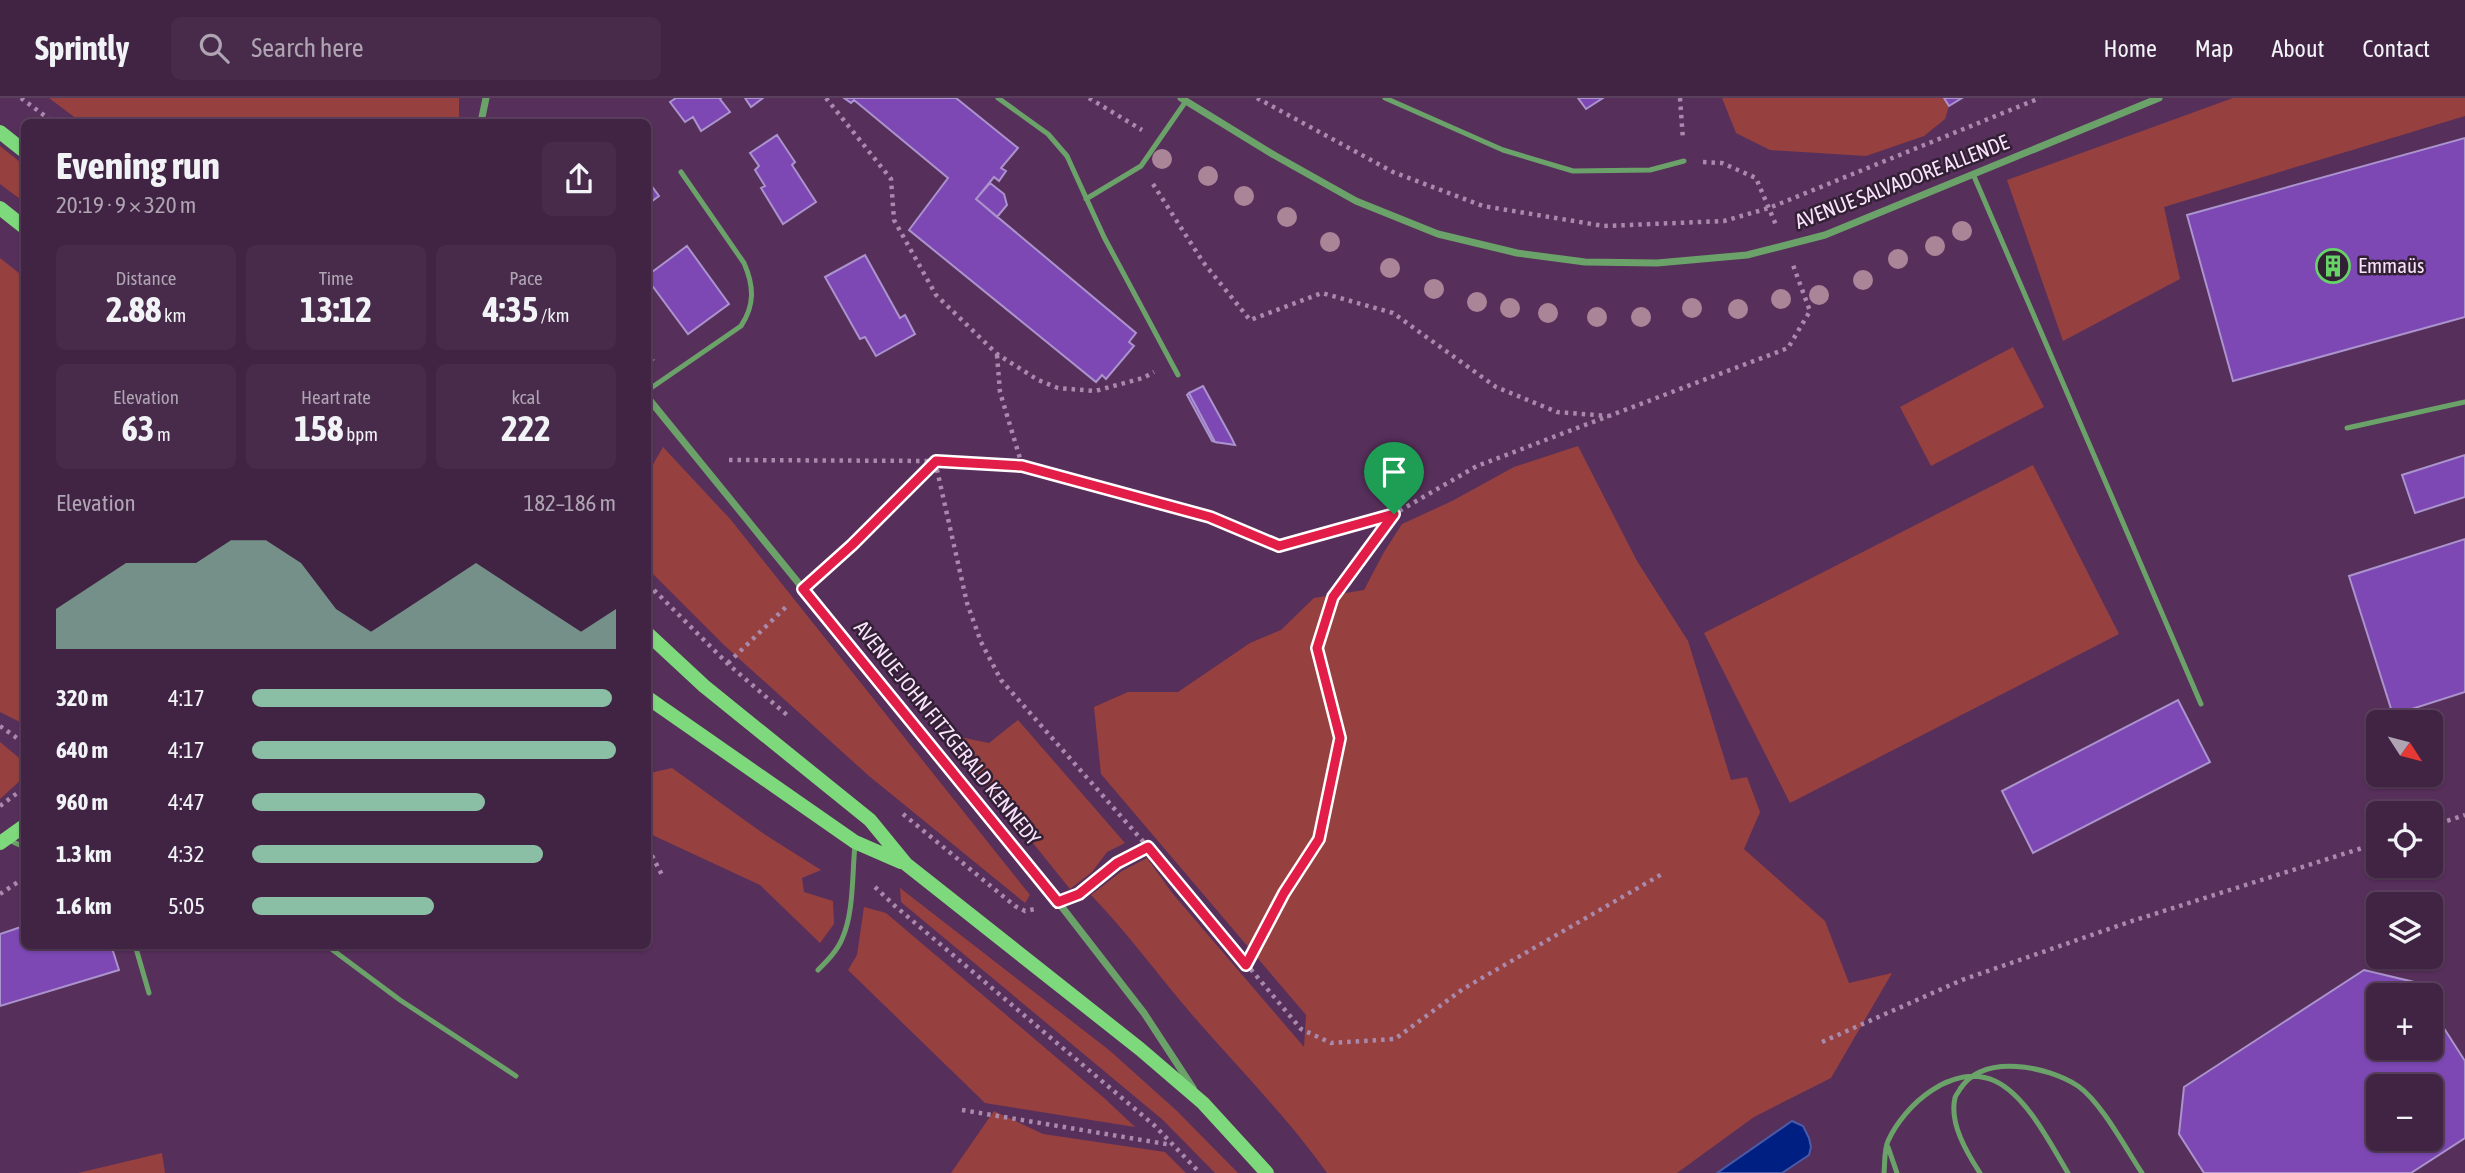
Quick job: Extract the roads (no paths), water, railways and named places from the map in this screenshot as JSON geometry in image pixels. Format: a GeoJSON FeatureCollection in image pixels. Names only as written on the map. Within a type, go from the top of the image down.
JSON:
{"type":"FeatureCollection","features":[{"type":"Feature","properties":{"kind":"main road"},"geometry":{"type":"LineString","coordinates":[[0,132],[21,149]]}},
{"type":"Feature","properties":{"kind":"main road"},"geometry":{"type":"LineString","coordinates":[[0,208],[21,225]]}},
{"type":"Feature","properties":{"kind":"main road","name":"AVENUE JOHN FITZGERALD KENNEDY"},"geometry":{"type":"LineString","coordinates":[[651,637],[704,685],[870,820],[906,864],[1130,1041],[1203,1103],[1268,1173]]}},
{"type":"Feature","properties":{"kind":"main road","name":"AVENUE JOHN FITZGERALD KENNEDY"},"geometry":{"type":"LineString","coordinates":[[651,700],[855,842],[906,864]]}},
{"type":"Feature","properties":{"kind":"main road"},"geometry":{"type":"LineString","coordinates":[[3,841],[21,828]]}},
{"type":"Feature","properties":{"kind":"street"},"geometry":{"type":"LineString","coordinates":[[482,119],[485,98]]}},
{"type":"Feature","properties":{"kind":"street","name":"AVENUE SALVADORE ALLENDE"},"geometry":{"type":"LineString","coordinates":[[1184,99],[1274,155],[1356,201],[1438,234],[1517,253],[1585,262],[1657,263],[1746,255],[1825,235],[2160,98]]}},
{"type":"Feature","properties":{"kind":"street","name":"AVENUE JOHN FITZGERALD KENNEDY"},"geometry":{"type":"LineString","coordinates":[[651,402],[1058,902],[1144,1013],[1203,1103]]}},
{"type":"Feature","properties":{"kind":"lane"},"geometry":{"type":"LineString","coordinates":[[998,98],[1048,134],[1067,156],[1104,237],[1178,375]]}},
{"type":"Feature","properties":{"kind":"lane"},"geometry":{"type":"LineString","coordinates":[[1385,98],[1503,150],[1573,171],[1650,170],[1684,161]]}},
{"type":"Feature","properties":{"kind":"lane"},"geometry":{"type":"LineString","coordinates":[[1086,198],[1141,166],[1184,99]]}},
{"type":"Feature","properties":{"kind":"lane"},"geometry":{"type":"LineString","coordinates":[[651,388],[741,326],[749,313],[753,294],[744,263],[681,172]]}},
{"type":"Feature","properties":{"kind":"lane"},"geometry":{"type":"LineString","coordinates":[[1973,174],[2202,704]]}},
{"type":"Feature","properties":{"kind":"lane"},"geometry":{"type":"LineString","coordinates":[[2347,428],[2465,402]]}},
{"type":"Feature","properties":{"kind":"lane"},"geometry":{"type":"LineString","coordinates":[[3,841],[21,846]]}},
{"type":"Feature","properties":{"kind":"lane"},"geometry":{"type":"LineString","coordinates":[[818,970],[843,939],[853,890],[855,842]]}},
{"type":"Feature","properties":{"kind":"lane"},"geometry":{"type":"LineString","coordinates":[[136,949],[149,993]]}},
{"type":"Feature","properties":{"kind":"lane"},"geometry":{"type":"LineString","coordinates":[[331,949],[400,1000],[516,1076]]}},
{"type":"Feature","properties":{"kind":"lane"},"geometry":{"type":"LineString","coordinates":[[1884,1173],[1887,1144],[1899,1120],[1919,1100],[1941,1085],[1996,1066],[2037,1068],[2078,1086],[2096,1104],[2142,1173]]}},
{"type":"Feature","properties":{"kind":"lane"},"geometry":{"type":"LineString","coordinates":[[1968,1077],[1955,1097],[1956,1124],[1980,1173]]}},
{"type":"Feature","properties":{"kind":"lane"},"geometry":{"type":"LineString","coordinates":[[1968,1077],[1995,1081],[2018,1099],[2039,1126],[2068,1173]]}},
{"type":"Feature","properties":{"kind":"lane"},"geometry":{"type":"LineString","coordinates":[[1887,1144],[1897,1173]]}},
{"type":"Feature","properties":{"kind":"place","name":"Emmaüs"},"geometry":{"type":"Point","coordinates":[2333,266]}}]}
